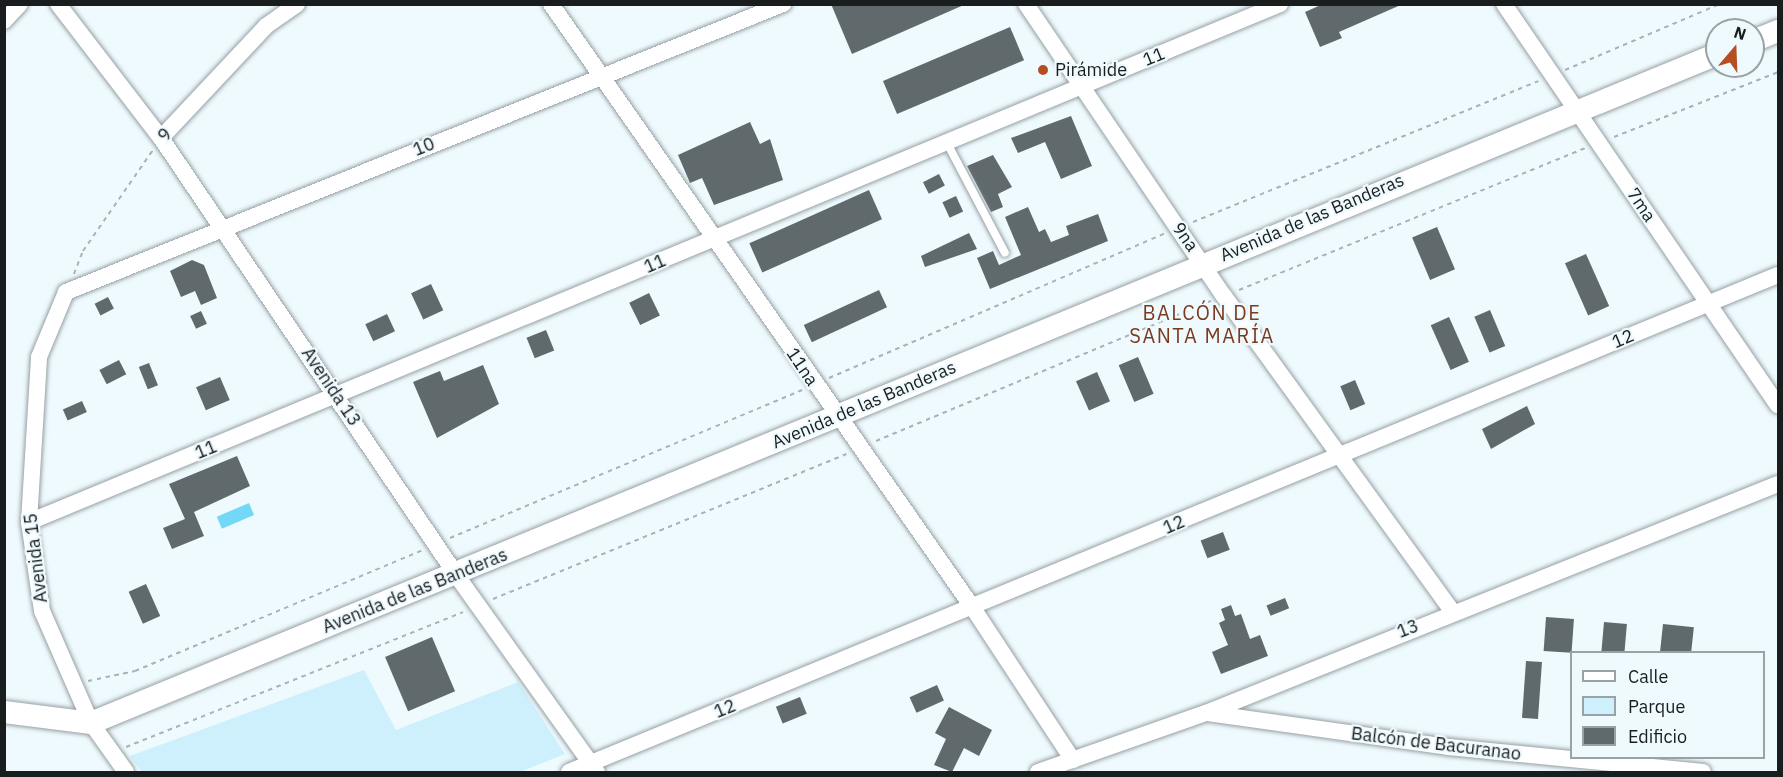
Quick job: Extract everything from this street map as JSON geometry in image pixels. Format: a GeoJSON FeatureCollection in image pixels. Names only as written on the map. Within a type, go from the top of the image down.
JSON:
{"type":"FeatureCollection","features":[{"type":"Feature","properties":{"kind":"street"},"geometry":{"type":"LineString","coordinates":[[4,21],[20,4]]}},
{"type":"Feature","properties":{"kind":"street","name":"Avenida 13"},"geometry":{"type":"LineString","coordinates":[[58,4],[161,138],[438,543],[456,576],[480,605],[595,768]]}},
{"type":"Feature","properties":{"kind":"street","name":"9"},"geometry":{"type":"LineString","coordinates":[[161,138],[266,26],[297,4]]}},
{"type":"Feature","properties":{"kind":"street","name":"11na"},"geometry":{"type":"LineString","coordinates":[[551,4],[599,76],[717,238],[857,449],[974,608],[1073,760]]}},
{"type":"Feature","properties":{"kind":"street","name":"10"},"geometry":{"type":"LineString","coordinates":[[66,292],[783,4]]}},
{"type":"Feature","properties":{"kind":"street","name":"9na"},"geometry":{"type":"LineString","coordinates":[[1026,4],[1085,86],[1224,296],[1453,612]]}},
{"type":"Feature","properties":{"kind":"street","name":"11"},"geometry":{"type":"LineString","coordinates":[[29,522],[337,397],[1280,4]]}},
{"type":"Feature","properties":{"kind":"street","name":"7ma"},"geometry":{"type":"LineString","coordinates":[[1504,4],[1779,405]]}},
{"type":"Feature","properties":{"kind":"street","name":"Avenida de las Banderas"},"geometry":{"type":"LineString","coordinates":[[4,712],[91,723],[456,576],[1203,263],[1575,109],[1705,59]]}},
{"type":"Feature","properties":{"kind":"street","name":"12"},"geometry":{"type":"LineString","coordinates":[[569,772],[595,768],[974,608],[1779,275]]}},
{"type":"Feature","properties":{"kind":"street","name":"Avenida 15"},"geometry":{"type":"LineString","coordinates":[[66,292],[39,357],[29,522],[42,611],[91,723],[126,772]]}},
{"type":"Feature","properties":{"kind":"street","name":"13"},"geometry":{"type":"LineString","coordinates":[[1038,772],[1206,713],[1453,612],[1779,484]]}},
{"type":"Feature","properties":{"kind":"street","name":"Balcón de Bacuranao"},"geometry":{"type":"LineString","coordinates":[[1206,713],[1449,747],[1570,759]]}},
{"type":"Feature","properties":{"kind":"street","name":"Balcón de Bacuranao"},"geometry":{"type":"LineString","coordinates":[[1571,759],[1703,772]]}},
{"type":"Feature","properties":{"kind":"lane"},"geometry":{"type":"LineString","coordinates":[[947,143],[1005,253]]}},
{"type":"Feature","properties":{"kind":"path"},"geometry":{"type":"LineString","coordinates":[[74,684],[135,671],[813,385],[1178,228],[1720,4]]}},
{"type":"Feature","properties":{"kind":"path"},"geometry":{"type":"LineString","coordinates":[[111,752],[169,734],[1224,296],[1779,72]]}},
{"type":"Feature","properties":{"kind":"path","name":"9"},"geometry":{"type":"LineString","coordinates":[[66,292],[83,251],[161,138]]}},
{"type":"Feature","properties":{"kind":"green space"},"geometry":{"type":"Polygon","coordinates":[[[364,670],[396,730],[518,682],[565,754],[520,772],[142,772],[130,756],[364,670]]]}},
{"type":"Feature","properties":{"kind":"water"},"geometry":{"type":"Polygon","coordinates":[[[249,503],[254,515],[222,529],[217,517],[249,503]]]}},
{"type":"Feature","properties":{"kind":"building"},"geometry":{"type":"Polygon","coordinates":[[[831,4],[966,4],[852,54],[831,4]]]}},
{"type":"Feature","properties":{"kind":"building"},"geometry":{"type":"Polygon","coordinates":[[[1323,4],[1403,4],[1339,32],[1342,38],[1320,47],[1305,12],[1323,4]]]}},
{"type":"Feature","properties":{"kind":"building"},"geometry":{"type":"Polygon","coordinates":[[[1010,27],[1024,60],[897,114],[883,81],[1010,27]]]}},
{"type":"Feature","properties":{"kind":"building"},"geometry":{"type":"Polygon","coordinates":[[[1071,116],[1092,166],[1061,179],[1045,142],[1018,153],[1011,138],[1071,116]]]}},
{"type":"Feature","properties":{"kind":"building"},"geometry":{"type":"Polygon","coordinates":[[[750,122],[760,144],[770,139],[783,180],[714,205],[702,178],[690,183],[678,155],[750,122]]]}},
{"type":"Feature","properties":{"kind":"building"},"geometry":{"type":"Polygon","coordinates":[[[993,155],[1012,187],[998,194],[1003,207],[991,212],[967,166],[993,155]]]}},
{"type":"Feature","properties":{"kind":"building"},"geometry":{"type":"Polygon","coordinates":[[[939,174],[945,186],[929,194],[923,182],[939,174]]]}},
{"type":"Feature","properties":{"kind":"building"},"geometry":{"type":"Polygon","coordinates":[[[869,190],[882,219],[762,273],[749,243],[869,190]]]}},
{"type":"Feature","properties":{"kind":"building"},"geometry":{"type":"Polygon","coordinates":[[[956,196],[963,211],[950,218],[942,202],[956,196]]]}},
{"type":"Feature","properties":{"kind":"building"},"geometry":{"type":"Polygon","coordinates":[[[1028,207],[1039,232],[1045,229],[1051,242],[1069,235],[1066,226],[1098,214],[1108,241],[990,289],[977,258],[993,251],[999,265],[1021,255],[1005,217],[1028,207]]]}},
{"type":"Feature","properties":{"kind":"building"},"geometry":{"type":"Polygon","coordinates":[[[1437,227],[1455,269],[1430,280],[1412,238],[1437,227]]]}},
{"type":"Feature","properties":{"kind":"building"},"geometry":{"type":"Polygon","coordinates":[[[969,233],[977,249],[925,267],[921,256],[969,233]]]}},
{"type":"Feature","properties":{"kind":"building"},"geometry":{"type":"Polygon","coordinates":[[[1586,254],[1609,306],[1588,315],[1565,263],[1586,254]]]}},
{"type":"Feature","properties":{"kind":"building"},"geometry":{"type":"Polygon","coordinates":[[[192,260],[204,265],[217,298],[201,305],[195,291],[181,297],[170,271],[192,260]]]}},
{"type":"Feature","properties":{"kind":"building"},"geometry":{"type":"Polygon","coordinates":[[[431,284],[443,310],[423,320],[411,293],[431,284]]]}},
{"type":"Feature","properties":{"kind":"building"},"geometry":{"type":"Polygon","coordinates":[[[879,290],[887,307],[812,342],[804,325],[879,290]]]}},
{"type":"Feature","properties":{"kind":"building"},"geometry":{"type":"Polygon","coordinates":[[[649,293],[660,315],[640,325],[629,303],[649,293]]]}},
{"type":"Feature","properties":{"kind":"building"},"geometry":{"type":"Polygon","coordinates":[[[108,297],[114,309],[101,315],[95,304],[108,297]]]}},
{"type":"Feature","properties":{"kind":"building"},"geometry":{"type":"Polygon","coordinates":[[[1490,310],[1505,346],[1490,353],[1474,317],[1490,310]]]}},
{"type":"Feature","properties":{"kind":"building"},"geometry":{"type":"Polygon","coordinates":[[[201,311],[207,324],[196,329],[190,316],[201,311]]]}},
{"type":"Feature","properties":{"kind":"building"},"geometry":{"type":"Polygon","coordinates":[[[387,314],[395,331],[373,341],[365,324],[387,314]]]}},
{"type":"Feature","properties":{"kind":"building"},"geometry":{"type":"Polygon","coordinates":[[[1449,317],[1469,362],[1451,370],[1431,325],[1449,317]]]}},
{"type":"Feature","properties":{"kind":"building"},"geometry":{"type":"Polygon","coordinates":[[[546,330],[554,350],[535,358],[527,338],[546,330]]]}},
{"type":"Feature","properties":{"kind":"building"},"geometry":{"type":"Polygon","coordinates":[[[1138,357],[1154,394],[1134,402],[1119,365],[1138,357]]]}},
{"type":"Feature","properties":{"kind":"building"},"geometry":{"type":"Polygon","coordinates":[[[119,360],[126,374],[107,384],[99,370],[119,360]]]}},
{"type":"Feature","properties":{"kind":"building"},"geometry":{"type":"Polygon","coordinates":[[[149,363],[158,385],[148,389],[139,367],[149,363]]]}},
{"type":"Feature","properties":{"kind":"building"},"geometry":{"type":"Polygon","coordinates":[[[483,365],[499,404],[437,438],[413,382],[440,371],[444,381],[483,365]]]}},
{"type":"Feature","properties":{"kind":"building"},"geometry":{"type":"Polygon","coordinates":[[[1097,372],[1110,401],[1089,411],[1076,381],[1097,372]]]}},
{"type":"Feature","properties":{"kind":"building"},"geometry":{"type":"Polygon","coordinates":[[[220,377],[230,400],[206,410],[196,387],[220,377]]]}},
{"type":"Feature","properties":{"kind":"building"},"geometry":{"type":"Polygon","coordinates":[[[1355,380],[1365,404],[1350,410],[1340,386],[1355,380]]]}},
{"type":"Feature","properties":{"kind":"building"},"geometry":{"type":"Polygon","coordinates":[[[82,401],[87,412],[68,421],[63,410],[82,401]]]}},
{"type":"Feature","properties":{"kind":"building"},"geometry":{"type":"Polygon","coordinates":[[[1527,406],[1535,424],[1491,449],[1482,429],[1527,406]]]}},
{"type":"Feature","properties":{"kind":"building"},"geometry":{"type":"Polygon","coordinates":[[[237,456],[250,486],[194,512],[204,536],[172,549],[163,528],[185,519],[169,484],[237,456]]]}},
{"type":"Feature","properties":{"kind":"building"},"geometry":{"type":"Polygon","coordinates":[[[1223,532],[1230,550],[1207,558],[1201,541],[1223,532]]]}},
{"type":"Feature","properties":{"kind":"building"},"geometry":{"type":"Polygon","coordinates":[[[146,584],[160,616],[143,624],[129,592],[146,584]]]}},
{"type":"Feature","properties":{"kind":"building"},"geometry":{"type":"Polygon","coordinates":[[[1285,598],[1289,608],[1271,616],[1266,605],[1285,598]]]}},
{"type":"Feature","properties":{"kind":"building"},"geometry":{"type":"Polygon","coordinates":[[[1231,605],[1235,616],[1241,614],[1250,639],[1260,635],[1268,656],[1221,674],[1212,652],[1228,645],[1219,623],[1225,620],[1221,609],[1231,605]]]}},
{"type":"Feature","properties":{"kind":"building"},"geometry":{"type":"Polygon","coordinates":[[[1546,617],[1574,619],[1570,653],[1544,651],[1546,617]]]}},
{"type":"Feature","properties":{"kind":"building"},"geometry":{"type":"Polygon","coordinates":[[[1604,622],[1627,624],[1625,651],[1601,651],[1604,622]]]}},
{"type":"Feature","properties":{"kind":"building"},"geometry":{"type":"Polygon","coordinates":[[[1663,624],[1694,627],[1691,651],[1660,651],[1663,624]]]}},
{"type":"Feature","properties":{"kind":"building"},"geometry":{"type":"Polygon","coordinates":[[[432,637],[455,691],[408,711],[385,657],[432,637]]]}},
{"type":"Feature","properties":{"kind":"building"},"geometry":{"type":"Polygon","coordinates":[[[1526,661],[1542,662],[1538,719],[1522,718],[1526,661]]]}},
{"type":"Feature","properties":{"kind":"building"},"geometry":{"type":"Polygon","coordinates":[[[937,685],[944,701],[917,713],[910,697],[937,685]]]}},
{"type":"Feature","properties":{"kind":"building"},"geometry":{"type":"Polygon","coordinates":[[[800,697],[807,714],[783,723],[776,707],[800,697]]]}},
{"type":"Feature","properties":{"kind":"building"},"geometry":{"type":"Polygon","coordinates":[[[949,707],[992,730],[979,756],[964,748],[952,772],[934,765],[946,739],[935,733],[949,707]]]}},
{"type":"Feature","properties":{"kind":"place","name":"Pirámide"},"geometry":{"type":"Point","coordinates":[1043,70]}},
{"type":"Feature","properties":{"kind":"district","name":"BALCÓN DE SANTA MARÍA"},"geometry":{"type":"Point","coordinates":[1202,324]}}]}
